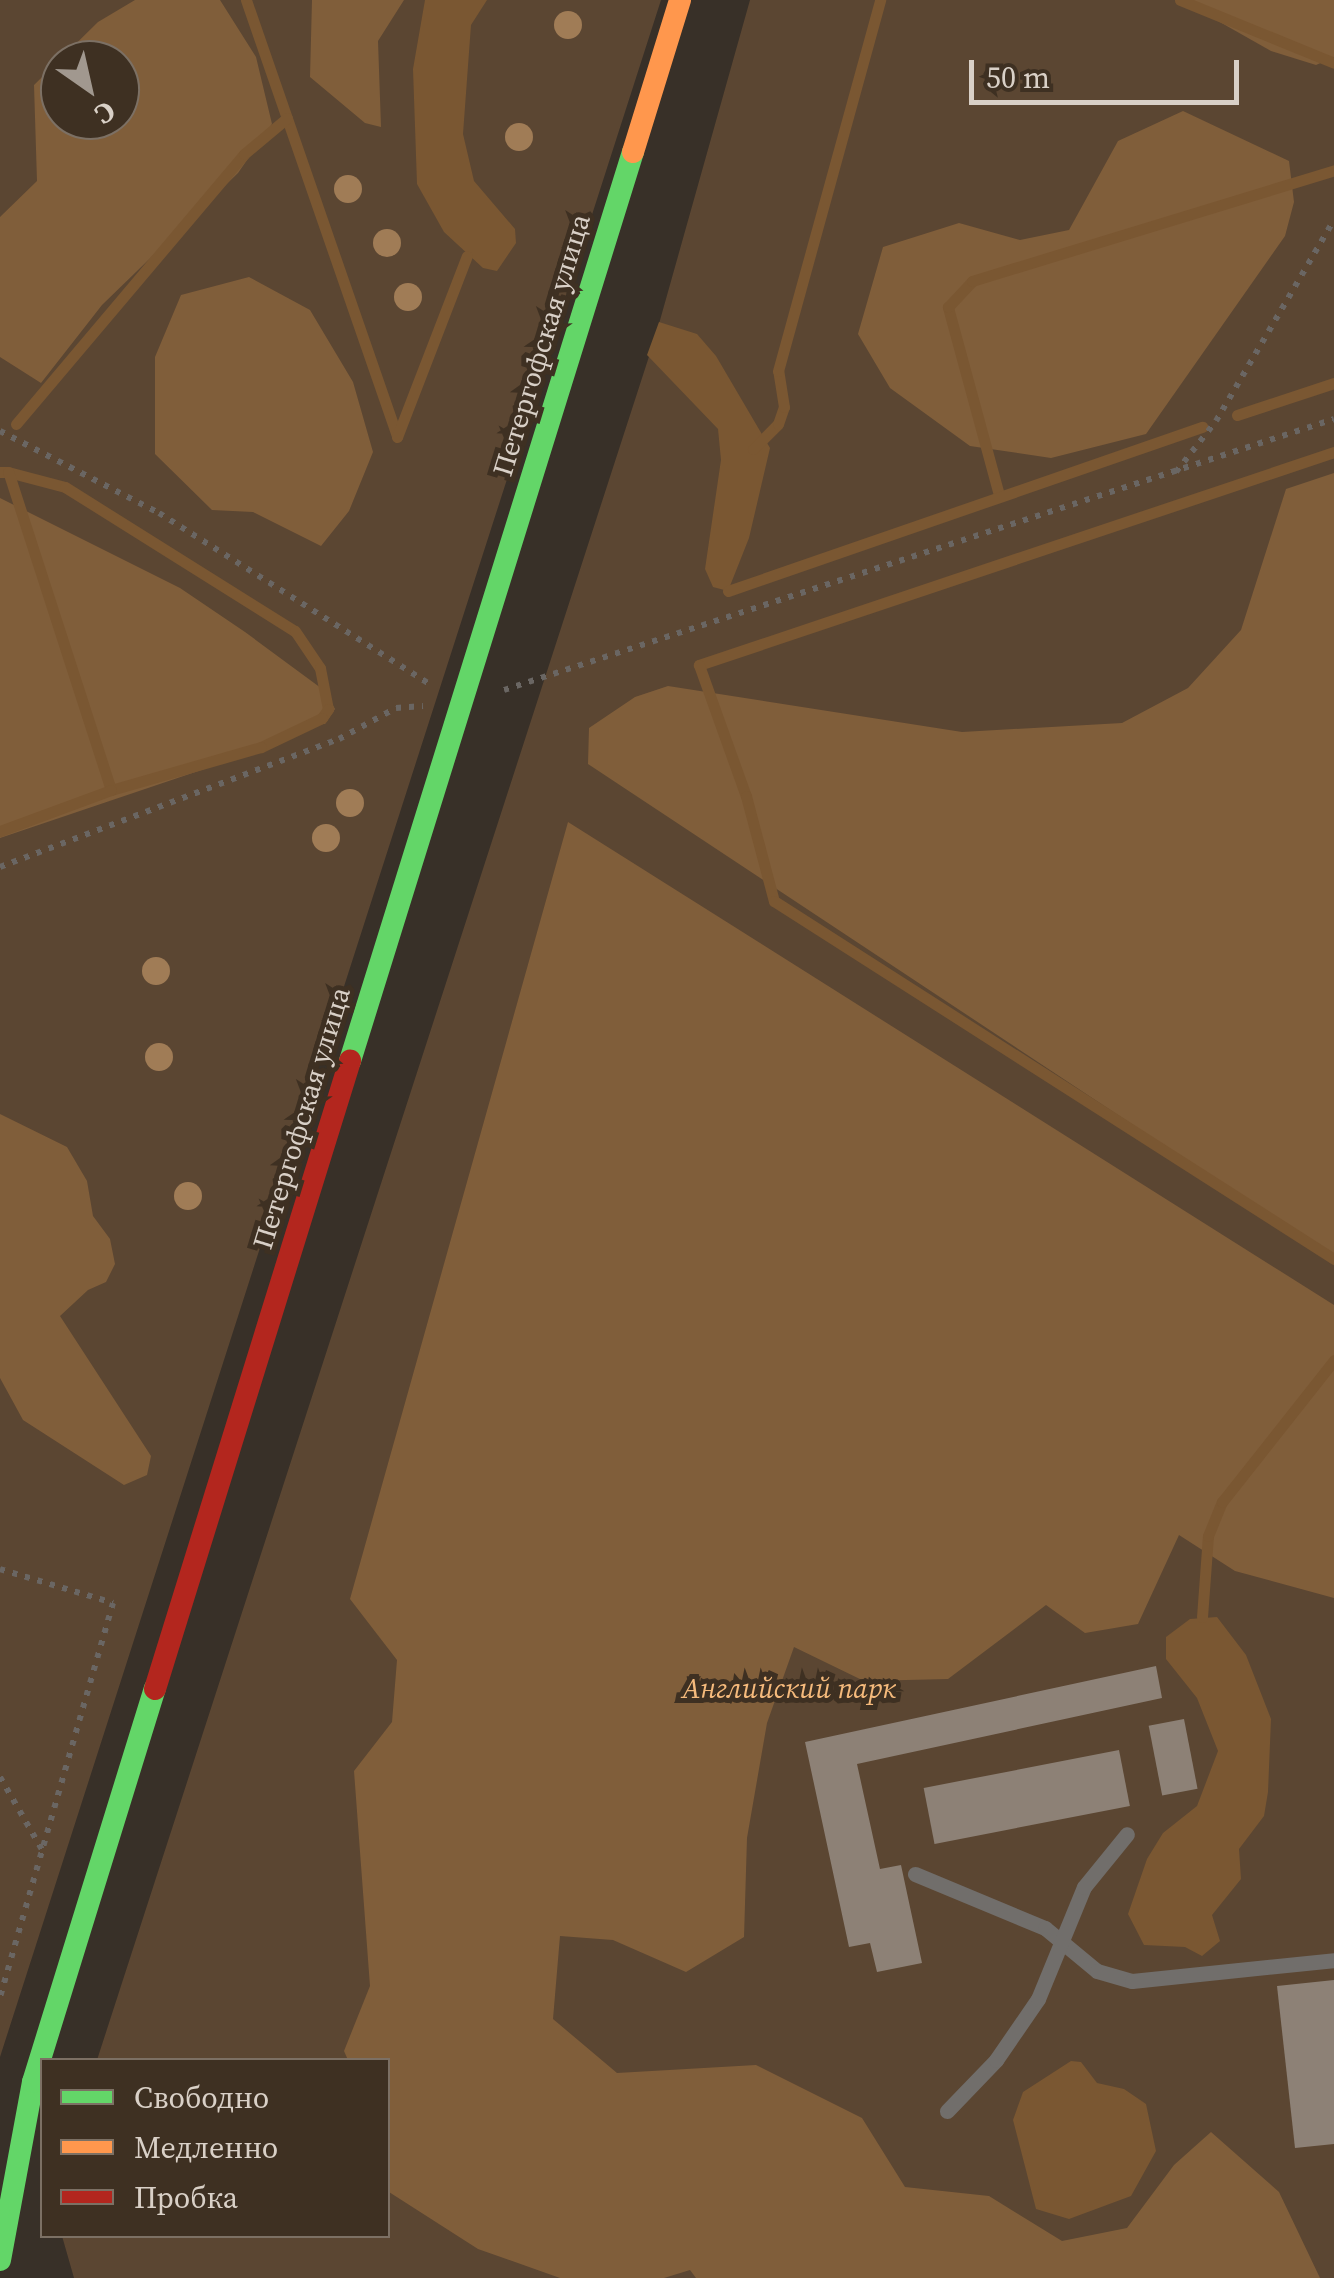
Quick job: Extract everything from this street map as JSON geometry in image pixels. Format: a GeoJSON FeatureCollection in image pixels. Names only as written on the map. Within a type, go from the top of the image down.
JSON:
{"type":"FeatureCollection","features":[{"type":"Feature","properties":{"kind":"main road","name":"Петергофская улица"},"geometry":{"type":"LineString","coordinates":[[40,2058],[680,0]]}},
{"type":"Feature","properties":{"kind":"main road","name":"Петергофская улица"},"geometry":{"type":"LineString","coordinates":[[0,2260],[40,2059]]}},
{"type":"Feature","properties":{"kind":"lane"},"geometry":{"type":"LineString","coordinates":[[948,2111],[996,2060],[1038,2000],[1084,1887],[1127,1834]]}},
{"type":"Feature","properties":{"kind":"lane"},"geometry":{"type":"LineString","coordinates":[[915,1874],[1003,1907],[1097,1970],[1132,1981],[1334,1960]]}},
{"type":"Feature","properties":{"kind":"path"},"geometry":{"type":"LineString","coordinates":[[1175,473],[1216,420],[1334,220]]}},
{"type":"Feature","properties":{"kind":"path"},"geometry":{"type":"LineString","coordinates":[[0,867],[339,739],[396,708],[461,704],[1334,419]]}},
{"type":"Feature","properties":{"kind":"path"},"geometry":{"type":"LineString","coordinates":[[0,431],[159,513],[461,704]]}},
{"type":"Feature","properties":{"kind":"path"},"geometry":{"type":"LineString","coordinates":[[0,1569],[113,1603],[44,1854],[0,1996]]}},
{"type":"Feature","properties":{"kind":"path"},"geometry":{"type":"LineString","coordinates":[[0,1778],[44,1854]]}},
{"type":"Feature","properties":{"kind":"green space"},"geometry":{"type":"Polygon","coordinates":[[[0,0],[661,0],[0,2057],[0,0]]]}},
{"type":"Feature","properties":{"kind":"green space","name":"Английский парк"},"geometry":{"type":"Polygon","coordinates":[[[750,0],[1334,0],[1334,2278],[74,2278],[63,2238],[390,2238],[390,2058],[98,2058],[655,338],[750,0]]]}},
{"type":"Feature","properties":{"kind":"shaded area"},"geometry":{"type":"Polygon","coordinates":[[[135,0],[220,0],[256,57],[272,124],[238,173],[102,305],[41,383],[0,357],[0,217],[37,181],[34,85],[40,79],[40,140],[140,140],[140,40],[80,40],[98,22],[135,0]]]}},
{"type":"Feature","properties":{"kind":"shaded area"},"geometry":{"type":"Polygon","coordinates":[[[312,0],[404,0],[378,41],[381,127],[365,123],[310,77],[312,0]]]}},
{"type":"Feature","properties":{"kind":"shaded area"},"geometry":{"type":"Polygon","coordinates":[[[425,0],[487,0],[471,25],[463,134],[474,181],[515,229],[516,243],[497,271],[483,268],[444,232],[417,184],[413,69],[425,0]]]}},
{"type":"Feature","properties":{"kind":"shaded area"},"geometry":{"type":"Polygon","coordinates":[[[1181,0],[1334,0],[1334,57],[1316,65],[1271,51],[1181,0]]]}},
{"type":"Feature","properties":{"kind":"shaded area"},"geometry":{"type":"Polygon","coordinates":[[[1183,111],[1289,161],[1294,202],[1285,236],[1146,434],[1051,458],[970,446],[890,388],[858,334],[883,247],[959,223],[1020,240],[1069,230],[1118,141],[1183,111]]]}},
{"type":"Feature","properties":{"kind":"shaded area"},"geometry":{"type":"Polygon","coordinates":[[[249,277],[310,310],[353,382],[373,452],[349,511],[321,546],[253,512],[212,510],[155,454],[155,357],[181,295],[249,277]]]}},
{"type":"Feature","properties":{"kind":"shaded area"},"geometry":{"type":"Polygon","coordinates":[[[659,322],[697,334],[716,356],[770,448],[749,538],[728,591],[713,587],[705,569],[721,460],[718,429],[647,355],[659,322]]]}},
{"type":"Feature","properties":{"kind":"shaded area"},"geometry":{"type":"Polygon","coordinates":[[[1334,473],[1334,1258],[588,764],[589,728],[635,697],[668,686],[962,732],[1122,723],[1188,688],[1241,630],[1286,489],[1334,473]]]}},
{"type":"Feature","properties":{"kind":"shaded area"},"geometry":{"type":"Polygon","coordinates":[[[0,498],[180,588],[325,691],[335,709],[325,724],[307,724],[225,762],[0,838],[0,498]]]}},
{"type":"Feature","properties":{"kind":"shaded area"},"geometry":{"type":"Polygon","coordinates":[[[568,822],[1334,1305],[1334,1598],[1235,1571],[1179,1535],[1138,1624],[1085,1633],[1046,1605],[948,1679],[864,1681],[794,1647],[767,1723],[747,1838],[744,1937],[686,1972],[613,1940],[560,1936],[553,2019],[617,2073],[756,2065],[862,2118],[905,2187],[989,2196],[1062,2241],[1127,2228],[1174,2165],[1211,2132],[1279,2192],[1320,2278],[696,2278],[690,2270],[664,2278],[560,2278],[478,2249],[390,2193],[390,2058],[347,2058],[344,2051],[370,1986],[354,1771],[392,1722],[397,1660],[350,1599],[568,822]]]}},
{"type":"Feature","properties":{"kind":"shaded area"},"geometry":{"type":"Polygon","coordinates":[[[0,1114],[67,1147],[87,1181],[93,1216],[110,1239],[115,1264],[106,1282],[88,1290],[60,1316],[151,1456],[147,1475],[124,1485],[23,1420],[0,1378],[0,1114]]]}},
{"type":"Feature","properties":{"kind":"shaded area"},"geometry":{"type":"Polygon","coordinates":[[[1217,1617],[1246,1655],[1271,1719],[1268,1792],[1264,1816],[1239,1849],[1241,1879],[1212,1915],[1220,1941],[1202,1956],[1185,1947],[1144,1945],[1128,1914],[1147,1859],[1163,1833],[1197,1806],[1218,1751],[1197,1698],[1166,1659],[1166,1637],[1190,1619],[1217,1617]]]}},
{"type":"Feature","properties":{"kind":"shaded area"},"geometry":{"type":"Polygon","coordinates":[[[1071,2061],[1081,2062],[1097,2083],[1124,2089],[1146,2104],[1156,2151],[1131,2196],[1069,2219],[1036,2209],[1013,2120],[1023,2092],[1071,2061]]]}},
{"type":"Feature","properties":{"kind":"building"},"geometry":{"type":"Polygon","coordinates":[[[1156,1666],[1162,1698],[857,1764],[880,1869],[901,1865],[922,1963],[877,1972],[870,1943],[849,1947],[805,1742],[1156,1666]]]}},
{"type":"Feature","properties":{"kind":"building"},"geometry":{"type":"Polygon","coordinates":[[[1184,1719],[1198,1789],[1162,1796],[1149,1726],[1184,1719]]]}},
{"type":"Feature","properties":{"kind":"building"},"geometry":{"type":"Polygon","coordinates":[[[1119,1750],[1130,1806],[935,1844],[924,1788],[1119,1750]]]}},
{"type":"Feature","properties":{"kind":"building"},"geometry":{"type":"Polygon","coordinates":[[[1334,1980],[1334,2144],[1295,2148],[1277,1986],[1334,1980]]]}},
{"type":"Feature","properties":{"kind":"waterway"},"geometry":{"type":"LineString","coordinates":[[246,0],[397,437],[467,256]]}},
{"type":"Feature","properties":{"kind":"waterway"},"geometry":{"type":"LineString","coordinates":[[753,449],[778,424],[784,407],[778,371],[880,0]]}},
{"type":"Feature","properties":{"kind":"waterway"},"geometry":{"type":"LineString","coordinates":[[1180,0],[1334,63]]}},
{"type":"Feature","properties":{"kind":"waterway"},"geometry":{"type":"LineString","coordinates":[[16,424],[244,154],[287,118]]}},
{"type":"Feature","properties":{"kind":"waterway"},"geometry":{"type":"LineString","coordinates":[[999,495],[948,307],[972,281],[1334,170]]}},
{"type":"Feature","properties":{"kind":"waterway"},"geometry":{"type":"LineString","coordinates":[[1237,415],[1334,383]]}},
{"type":"Feature","properties":{"kind":"waterway"},"geometry":{"type":"LineString","coordinates":[[728,591],[1202,427]]}},
{"type":"Feature","properties":{"kind":"waterway"},"geometry":{"type":"LineString","coordinates":[[1334,452],[699,665],[746,796],[774,901],[1334,1259]]}},
{"type":"Feature","properties":{"kind":"waterway"},"geometry":{"type":"LineString","coordinates":[[0,472],[8,472],[65,487],[295,631],[320,668],[328,709],[322,718],[261,747],[111,790],[8,472]]}},
{"type":"Feature","properties":{"kind":"waterway"},"geometry":{"type":"LineString","coordinates":[[0,831],[111,790]]}},
{"type":"Feature","properties":{"kind":"waterway"},"geometry":{"type":"LineString","coordinates":[[1202,1617],[1208,1536],[1222,1502],[1334,1360]]}},
{"type":"Feature","properties":{"kind":"traffic: fast"},"geometry":{"type":"LineString","coordinates":[[350,1061],[633,152]]}},
{"type":"Feature","properties":{"kind":"traffic: fast"},"geometry":{"type":"LineString","coordinates":[[40,2058],[155,1689]]}},
{"type":"Feature","properties":{"kind":"traffic: fast"},"geometry":{"type":"LineString","coordinates":[[0,2260],[40,2059]]}},
{"type":"Feature","properties":{"kind":"traffic: slow"},"geometry":{"type":"LineString","coordinates":[[633,152],[680,0]]}},
{"type":"Feature","properties":{"kind":"traffic: jam"},"geometry":{"type":"LineString","coordinates":[[155,1689],[350,1061]]}}]}
